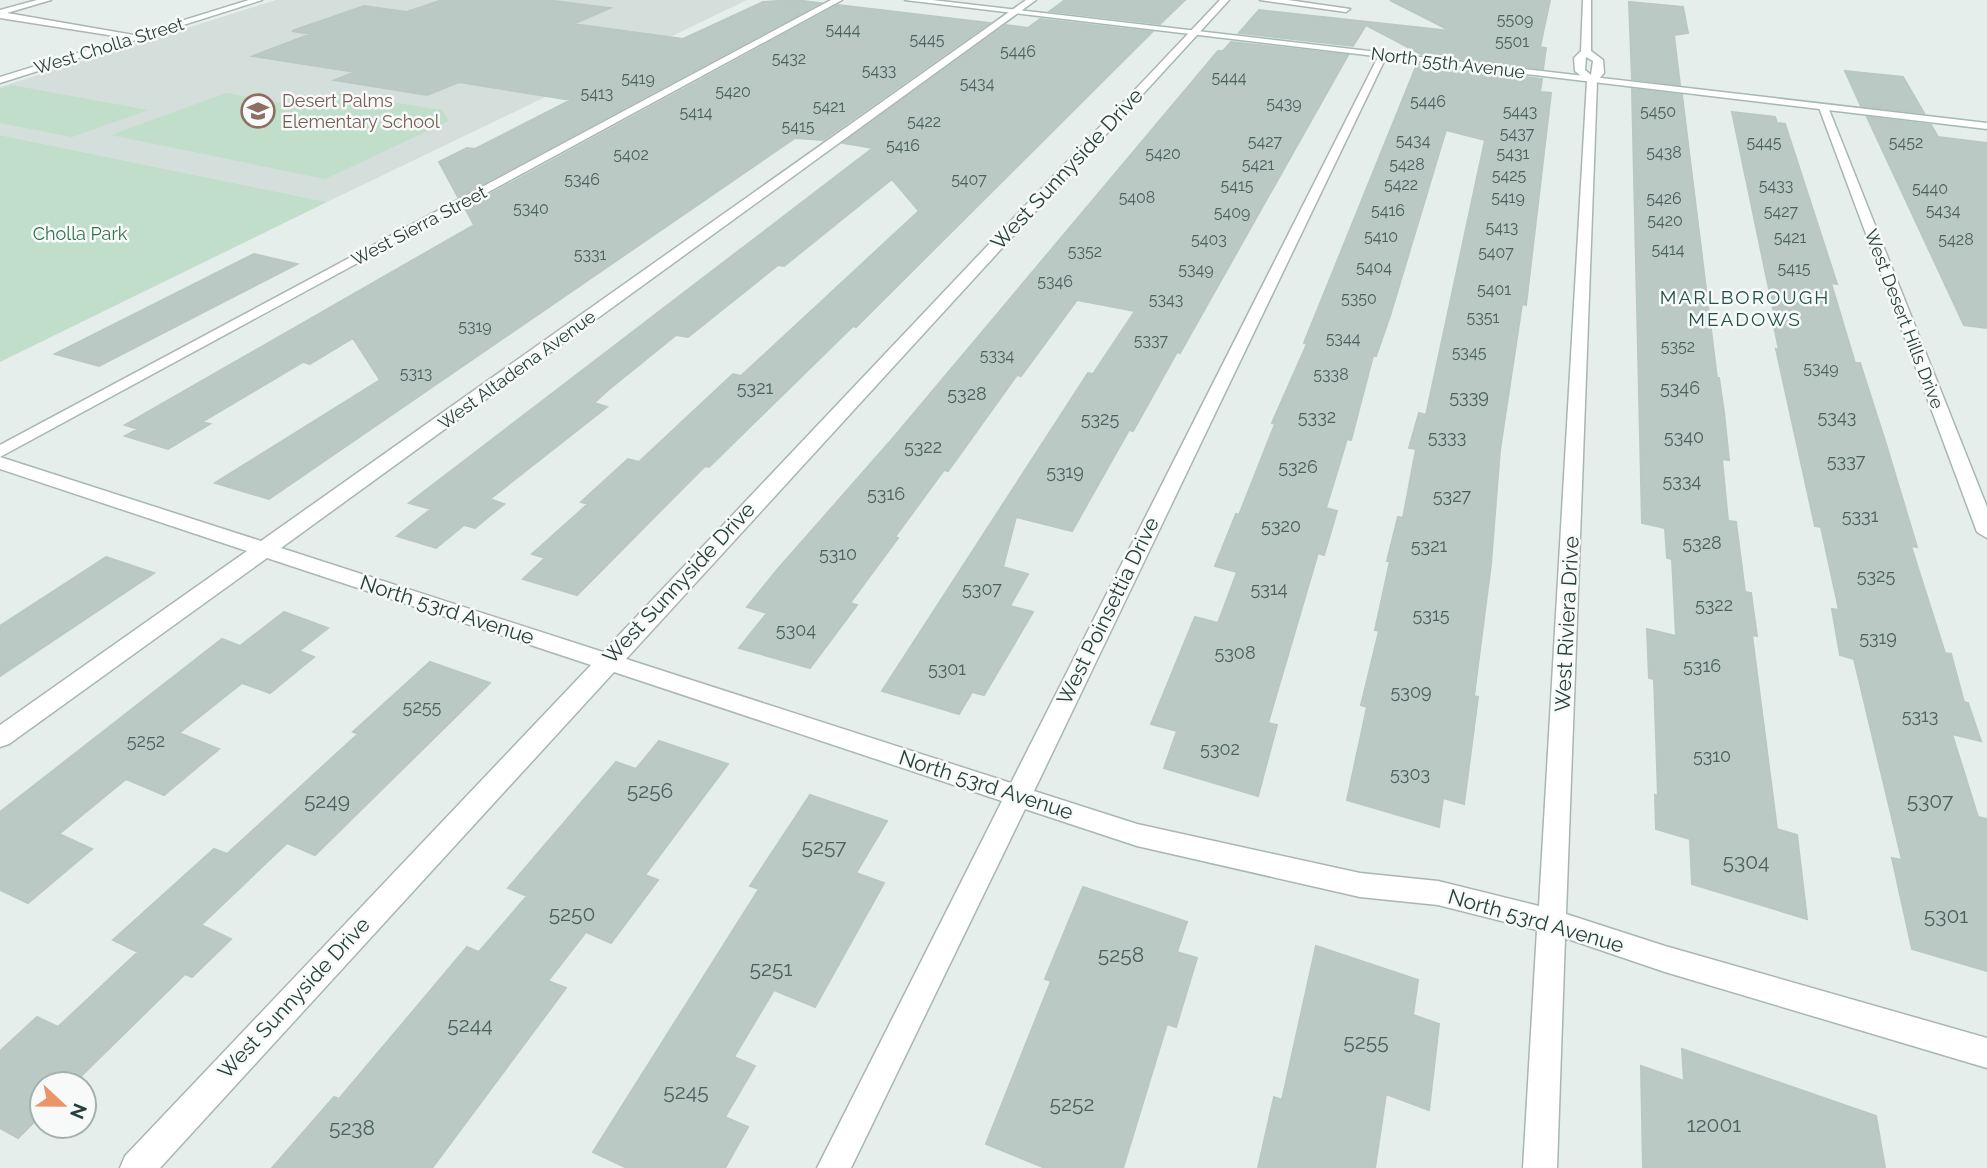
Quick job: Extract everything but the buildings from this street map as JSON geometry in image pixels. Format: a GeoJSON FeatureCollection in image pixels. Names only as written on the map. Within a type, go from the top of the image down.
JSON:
{"type":"FeatureCollection","features":[{"type":"Feature","properties":{"kind":"street"},"geometry":{"type":"LineString","coordinates":[[0,14],[47,0]]}},
{"type":"Feature","properties":{"kind":"street","name":"West Cholla Street"},"geometry":{"type":"LineString","coordinates":[[0,80],[258,0]]}},
{"type":"Feature","properties":{"kind":"street","name":"West Sierra Street"},"geometry":{"type":"LineString","coordinates":[[0,452],[838,0]]}},
{"type":"Feature","properties":{"kind":"street","name":"North 55th Avenue"},"geometry":{"type":"LineString","coordinates":[[909,0],[1987,126]]}},
{"type":"Feature","properties":{"kind":"street","name":"West Altadena Avenue"},"geometry":{"type":"LineString","coordinates":[[0,738],[1032,0]]}},
{"type":"Feature","properties":{"kind":"street","name":"West Sunnyside Drive"},"geometry":{"type":"LineString","coordinates":[[137,1168],[1225,0]]}},
{"type":"Feature","properties":{"kind":"street"},"geometry":{"type":"LineString","coordinates":[[1264,0],[1346,9]]}},
{"type":"Feature","properties":{"kind":"street","name":"West Riviera Drive"},"geometry":{"type":"LineString","coordinates":[[1540,1168],[1592,80],[1580,71],[1579,58],[1586,52],[1587,0]]}},
{"type":"Feature","properties":{"kind":"street"},"geometry":{"type":"LineString","coordinates":[[0,14],[140,37]]}},
{"type":"Feature","properties":{"kind":"street","name":"West Poinsettia Drive"},"geometry":{"type":"LineString","coordinates":[[834,1168],[1384,55]]}},
{"type":"Feature","properties":{"kind":"street","name":"West Desert Hills Drive"},"geometry":{"type":"LineString","coordinates":[[1822,107],[1987,532]]}},
{"type":"Feature","properties":{"kind":"street","name":"North 53rd Avenue"},"geometry":{"type":"LineString","coordinates":[[0,463],[1137,835],[1360,885],[1438,893],[1553,922],[1665,959],[1987,1054]]}},
{"type":"Feature","properties":{"kind":"shaded area","name":"Desert Palms Elementary School"},"geometry":{"type":"Polygon","coordinates":[[[276,0],[747,0],[327,202],[0,135],[0,87],[276,0]]]}},
{"type":"Feature","properties":{"kind":"green space"},"geometry":{"type":"Polygon","coordinates":[[[11,85],[148,110],[72,137],[0,123],[0,89],[11,85]]]}},
{"type":"Feature","properties":{"kind":"green space"},"geometry":{"type":"Polygon","coordinates":[[[226,93],[304,107],[335,93],[442,110],[449,121],[325,179],[111,135],[226,93]]]}},
{"type":"Feature","properties":{"kind":"green space","name":"Cholla Park"},"geometry":{"type":"Polygon","coordinates":[[[0,135],[327,202],[0,362],[0,135]]]}},
{"type":"Feature","properties":{"kind":"place","name":"Desert Palms Elementary School"},"geometry":{"type":"Point","coordinates":[258,111]}},
{"type":"Feature","properties":{"kind":"district","name":"MARLBOROUGH MEADOWS"},"geometry":{"type":"Point","coordinates":[1745,308]}}]}
